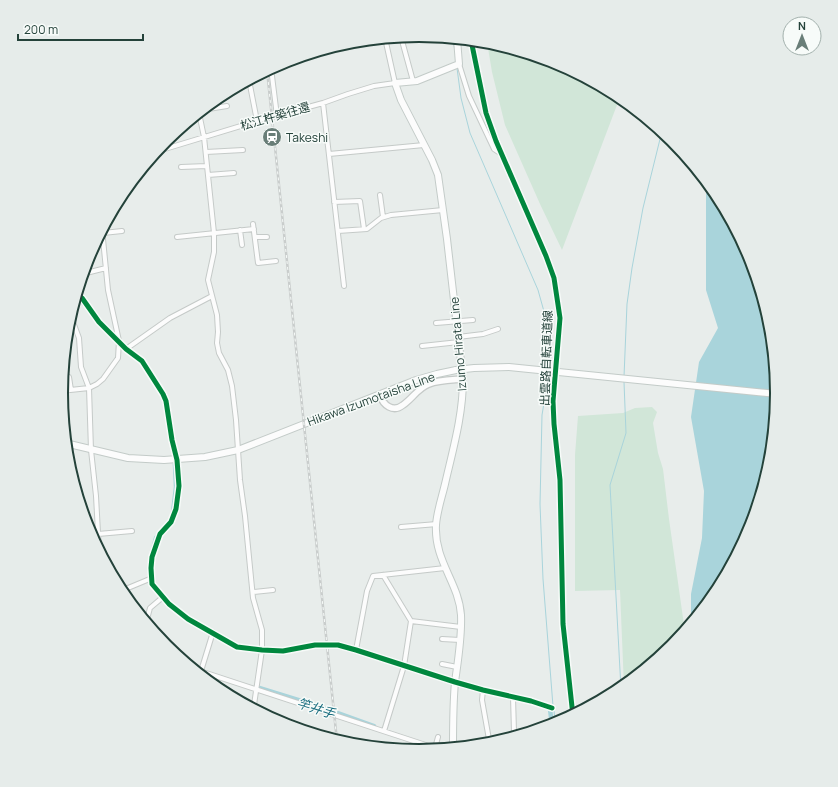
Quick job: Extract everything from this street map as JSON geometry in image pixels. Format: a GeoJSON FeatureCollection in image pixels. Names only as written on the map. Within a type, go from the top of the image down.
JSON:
{"type":"FeatureCollection","features":[{"type":"Feature","properties":{"kind":"main road"},"geometry":{"type":"LineString","coordinates":[[395,83],[417,81],[457,65],[457,44]]}},
{"type":"Feature","properties":{"kind":"main road","name":"Izumo Hirata Line"},"geometry":{"type":"LineString","coordinates":[[395,83],[401,100],[432,160],[438,175],[463,379],[463,396],[458,429],[436,524],[436,538],[445,568],[459,603],[461,614],[460,640],[455,682],[453,743]]}},
{"type":"Feature","properties":{"kind":"main road","name":"Hikawa Izumotaisha Line"},"geometry":{"type":"LineString","coordinates":[[72,445],[128,458],[177,460],[206,457],[238,450],[416,380],[456,370],[474,368],[509,367],[770,393]]}},
{"type":"Feature","properties":{"kind":"street"},"geometry":{"type":"LineString","coordinates":[[403,43],[413,81]]}},
{"type":"Feature","properties":{"kind":"street"},"geometry":{"type":"LineString","coordinates":[[386,44],[395,83]]}},
{"type":"Feature","properties":{"kind":"street"},"geometry":{"type":"LineString","coordinates":[[457,65],[469,96],[494,148],[500,153]]}},
{"type":"Feature","properties":{"kind":"street"},"geometry":{"type":"LineString","coordinates":[[273,74],[277,116]]}},
{"type":"Feature","properties":{"kind":"street","name":"松江杵築往還"},"geometry":{"type":"LineString","coordinates":[[167,148],[323,103],[374,86],[395,83]]}},
{"type":"Feature","properties":{"kind":"street"},"geometry":{"type":"LineString","coordinates":[[251,85],[257,121]]}},
{"type":"Feature","properties":{"kind":"street"},"geometry":{"type":"LineString","coordinates":[[323,103],[344,286]]}},
{"type":"Feature","properties":{"kind":"street"},"geometry":{"type":"LineString","coordinates":[[212,110],[227,106]]}},
{"type":"Feature","properties":{"kind":"street"},"geometry":{"type":"LineString","coordinates":[[200,119],[206,152],[214,233],[214,252],[208,280],[218,315],[217,342],[219,353],[228,370],[232,386],[253,592],[262,630],[262,650],[254,704]]}},
{"type":"Feature","properties":{"kind":"street"},"geometry":{"type":"LineString","coordinates":[[329,154],[424,144]]}},
{"type":"Feature","properties":{"kind":"street"},"geometry":{"type":"LineString","coordinates":[[206,152],[243,150]]}},
{"type":"Feature","properties":{"kind":"street"},"geometry":{"type":"LineString","coordinates":[[181,167],[207,166]]}},
{"type":"Feature","properties":{"kind":"street"},"geometry":{"type":"LineString","coordinates":[[208,175],[234,173]]}},
{"type":"Feature","properties":{"kind":"street"},"geometry":{"type":"LineString","coordinates":[[380,195],[383,217]]}},
{"type":"Feature","properties":{"kind":"street"},"geometry":{"type":"LineString","coordinates":[[334,202],[360,200],[364,229]]}},
{"type":"Feature","properties":{"kind":"street"},"geometry":{"type":"LineString","coordinates":[[338,232],[367,229],[383,217],[391,215],[443,210]]}},
{"type":"Feature","properties":{"kind":"street"},"geometry":{"type":"LineString","coordinates":[[177,237],[240,230],[253,227],[258,263],[276,261]]}},
{"type":"Feature","properties":{"kind":"street"},"geometry":{"type":"LineString","coordinates":[[240,230],[242,245]]}},
{"type":"Feature","properties":{"kind":"street"},"geometry":{"type":"LineString","coordinates":[[108,231],[122,231]]}},
{"type":"Feature","properties":{"kind":"street"},"geometry":{"type":"LineString","coordinates":[[254,237],[267,237]]}},
{"type":"Feature","properties":{"kind":"street"},"geometry":{"type":"LineString","coordinates":[[68,390],[89,388],[103,379],[118,358],[119,341],[108,290],[103,240]]}},
{"type":"Feature","properties":{"kind":"street"},"geometry":{"type":"LineString","coordinates":[[89,272],[106,268]]}},
{"type":"Feature","properties":{"kind":"street"},"geometry":{"type":"LineString","coordinates":[[126,349],[170,318],[212,296]]}},
{"type":"Feature","properties":{"kind":"street"},"geometry":{"type":"LineString","coordinates":[[81,297],[99,322],[126,349],[142,361],[166,401],[172,440],[177,460],[179,486],[176,509],[171,522],[160,534],[155,546],[152,557],[152,584],[169,604],[188,619],[237,647],[262,650],[283,650],[327,644],[356,650],[455,682],[531,701],[552,708]]}},
{"type":"Feature","properties":{"kind":"street"},"geometry":{"type":"LineString","coordinates":[[436,324],[473,320]]}},
{"type":"Feature","properties":{"kind":"street"},"geometry":{"type":"LineString","coordinates":[[74,325],[79,338],[81,367],[89,388],[91,450],[98,534],[132,531]]}},
{"type":"Feature","properties":{"kind":"street"},"geometry":{"type":"LineString","coordinates":[[422,346],[483,334],[498,329]]}},
{"type":"Feature","properties":{"kind":"street"},"geometry":{"type":"LineString","coordinates":[[69,377],[71,390]]}},
{"type":"Feature","properties":{"kind":"street"},"geometry":{"type":"LineString","coordinates":[[380,394],[385,405],[395,408],[404,404],[422,387],[430,383],[463,379]]}},
{"type":"Feature","properties":{"kind":"street"},"geometry":{"type":"LineString","coordinates":[[401,527],[436,524]]}},
{"type":"Feature","properties":{"kind":"street"},"geometry":{"type":"LineString","coordinates":[[356,650],[367,591],[373,576],[445,568]]}},
{"type":"Feature","properties":{"kind":"street"},"geometry":{"type":"LineString","coordinates":[[383,575],[411,621],[404,666],[384,731]]}},
{"type":"Feature","properties":{"kind":"street"},"geometry":{"type":"LineString","coordinates":[[126,588],[152,578]]}},
{"type":"Feature","properties":{"kind":"street"},"geometry":{"type":"LineString","coordinates":[[253,592],[273,590]]}},
{"type":"Feature","properties":{"kind":"street"},"geometry":{"type":"LineString","coordinates":[[148,616],[150,608],[163,597]]}},
{"type":"Feature","properties":{"kind":"street"},"geometry":{"type":"LineString","coordinates":[[411,621],[461,627]]}},
{"type":"Feature","properties":{"kind":"street"},"geometry":{"type":"LineString","coordinates":[[202,669],[213,632]]}},
{"type":"Feature","properties":{"kind":"street"},"geometry":{"type":"LineString","coordinates":[[442,638],[460,640]]}},
{"type":"Feature","properties":{"kind":"street"},"geometry":{"type":"LineString","coordinates":[[442,664],[457,667]]}},
{"type":"Feature","properties":{"kind":"street"},"geometry":{"type":"LineString","coordinates":[[208,674],[425,745]]}},
{"type":"Feature","properties":{"kind":"street"},"geometry":{"type":"LineString","coordinates":[[483,690],[482,700],[489,738]]}},
{"type":"Feature","properties":{"kind":"street"},"geometry":{"type":"LineString","coordinates":[[513,697],[514,732]]}},
{"type":"Feature","properties":{"kind":"street"},"geometry":{"type":"LineString","coordinates":[[436,744],[438,737]]}},
{"type":"Feature","properties":{"kind":"green space"},"geometry":{"type":"Polygon","coordinates":[[[488,49],[510,54],[554,69],[595,89],[618,104],[562,250],[505,125],[492,72],[488,49]]]}},
{"type":"Feature","properties":{"kind":"green space"},"geometry":{"type":"Polygon","coordinates":[[[652,407],[657,412],[653,423],[658,453],[663,469],[684,624],[651,658],[624,679],[620,590],[575,591],[575,455],[578,416],[623,413],[635,408],[652,407]]]}},
{"type":"Feature","properties":{"kind":"water"},"geometry":{"type":"Polygon","coordinates":[[[706,191],[723,218],[744,259],[759,303],[764,325],[770,371],[770,416],[764,462],[759,484],[744,528],[711,589],[691,615],[691,594],[702,538],[704,491],[691,417],[699,362],[718,328],[706,290],[706,191]]]}},
{"type":"Feature","properties":{"kind":"waterway"},"geometry":{"type":"LineString","coordinates":[[454,44],[455,51]]}},
{"type":"Feature","properties":{"kind":"waterway"},"geometry":{"type":"LineString","coordinates":[[457,68],[461,98],[470,133],[538,290],[550,333],[551,350],[549,368]]}},
{"type":"Feature","properties":{"kind":"waterway"},"geometry":{"type":"LineString","coordinates":[[624,377],[627,304],[632,268],[643,208],[660,138]]}},
{"type":"Feature","properties":{"kind":"waterway"},"geometry":{"type":"LineString","coordinates":[[80,299],[84,304]]}},
{"type":"Feature","properties":{"kind":"waterway"},"geometry":{"type":"LineString","coordinates":[[549,373],[542,415],[540,504],[543,579],[553,706]]}},
{"type":"Feature","properties":{"kind":"waterway"},"geometry":{"type":"LineString","coordinates":[[621,681],[610,485],[626,433],[624,382]]}},
{"type":"Feature","properties":{"kind":"waterway"},"geometry":{"type":"LineString","coordinates":[[173,513],[176,487],[175,464]]}},
{"type":"Feature","properties":{"kind":"waterway"},"geometry":{"type":"LineString","coordinates":[[151,557],[156,538],[160,533]]}},
{"type":"Feature","properties":{"kind":"waterway","name":"竿井手"},"geometry":{"type":"LineString","coordinates":[[256,687],[324,708],[374,726]]}},
{"type":"Feature","properties":{"kind":"waterway"},"geometry":{"type":"LineString","coordinates":[[545,707],[550,709],[551,719]]}},
{"type":"Feature","properties":{"kind":"waterway"},"geometry":{"type":"LineString","coordinates":[[554,710],[555,718]]}},
{"type":"Feature","properties":{"kind":"railway"},"geometry":{"type":"LineString","coordinates":[[268,76],[336,735]]}},
{"type":"Feature","properties":{"kind":"cycle path","name":"出雲路自転車道線"},"geometry":{"type":"LineString","coordinates":[[472,46],[486,113],[496,141],[546,256],[554,278],[560,318],[553,401],[560,480],[563,624],[572,710]]}},
{"type":"Feature","properties":{"kind":"cycle path"},"geometry":{"type":"LineString","coordinates":[[81,297],[99,322],[126,349],[142,361],[166,401],[172,440],[177,460],[179,486],[176,509],[171,522],[160,534],[152,557],[151,568],[152,584],[169,604],[188,619],[237,647],[283,651],[315,645],[338,645],[455,682],[531,701],[552,708]]}},
{"type":"Feature","properties":{"kind":"place","name":"Takeshi"},"geometry":{"type":"Point","coordinates":[272,137]}}]}
